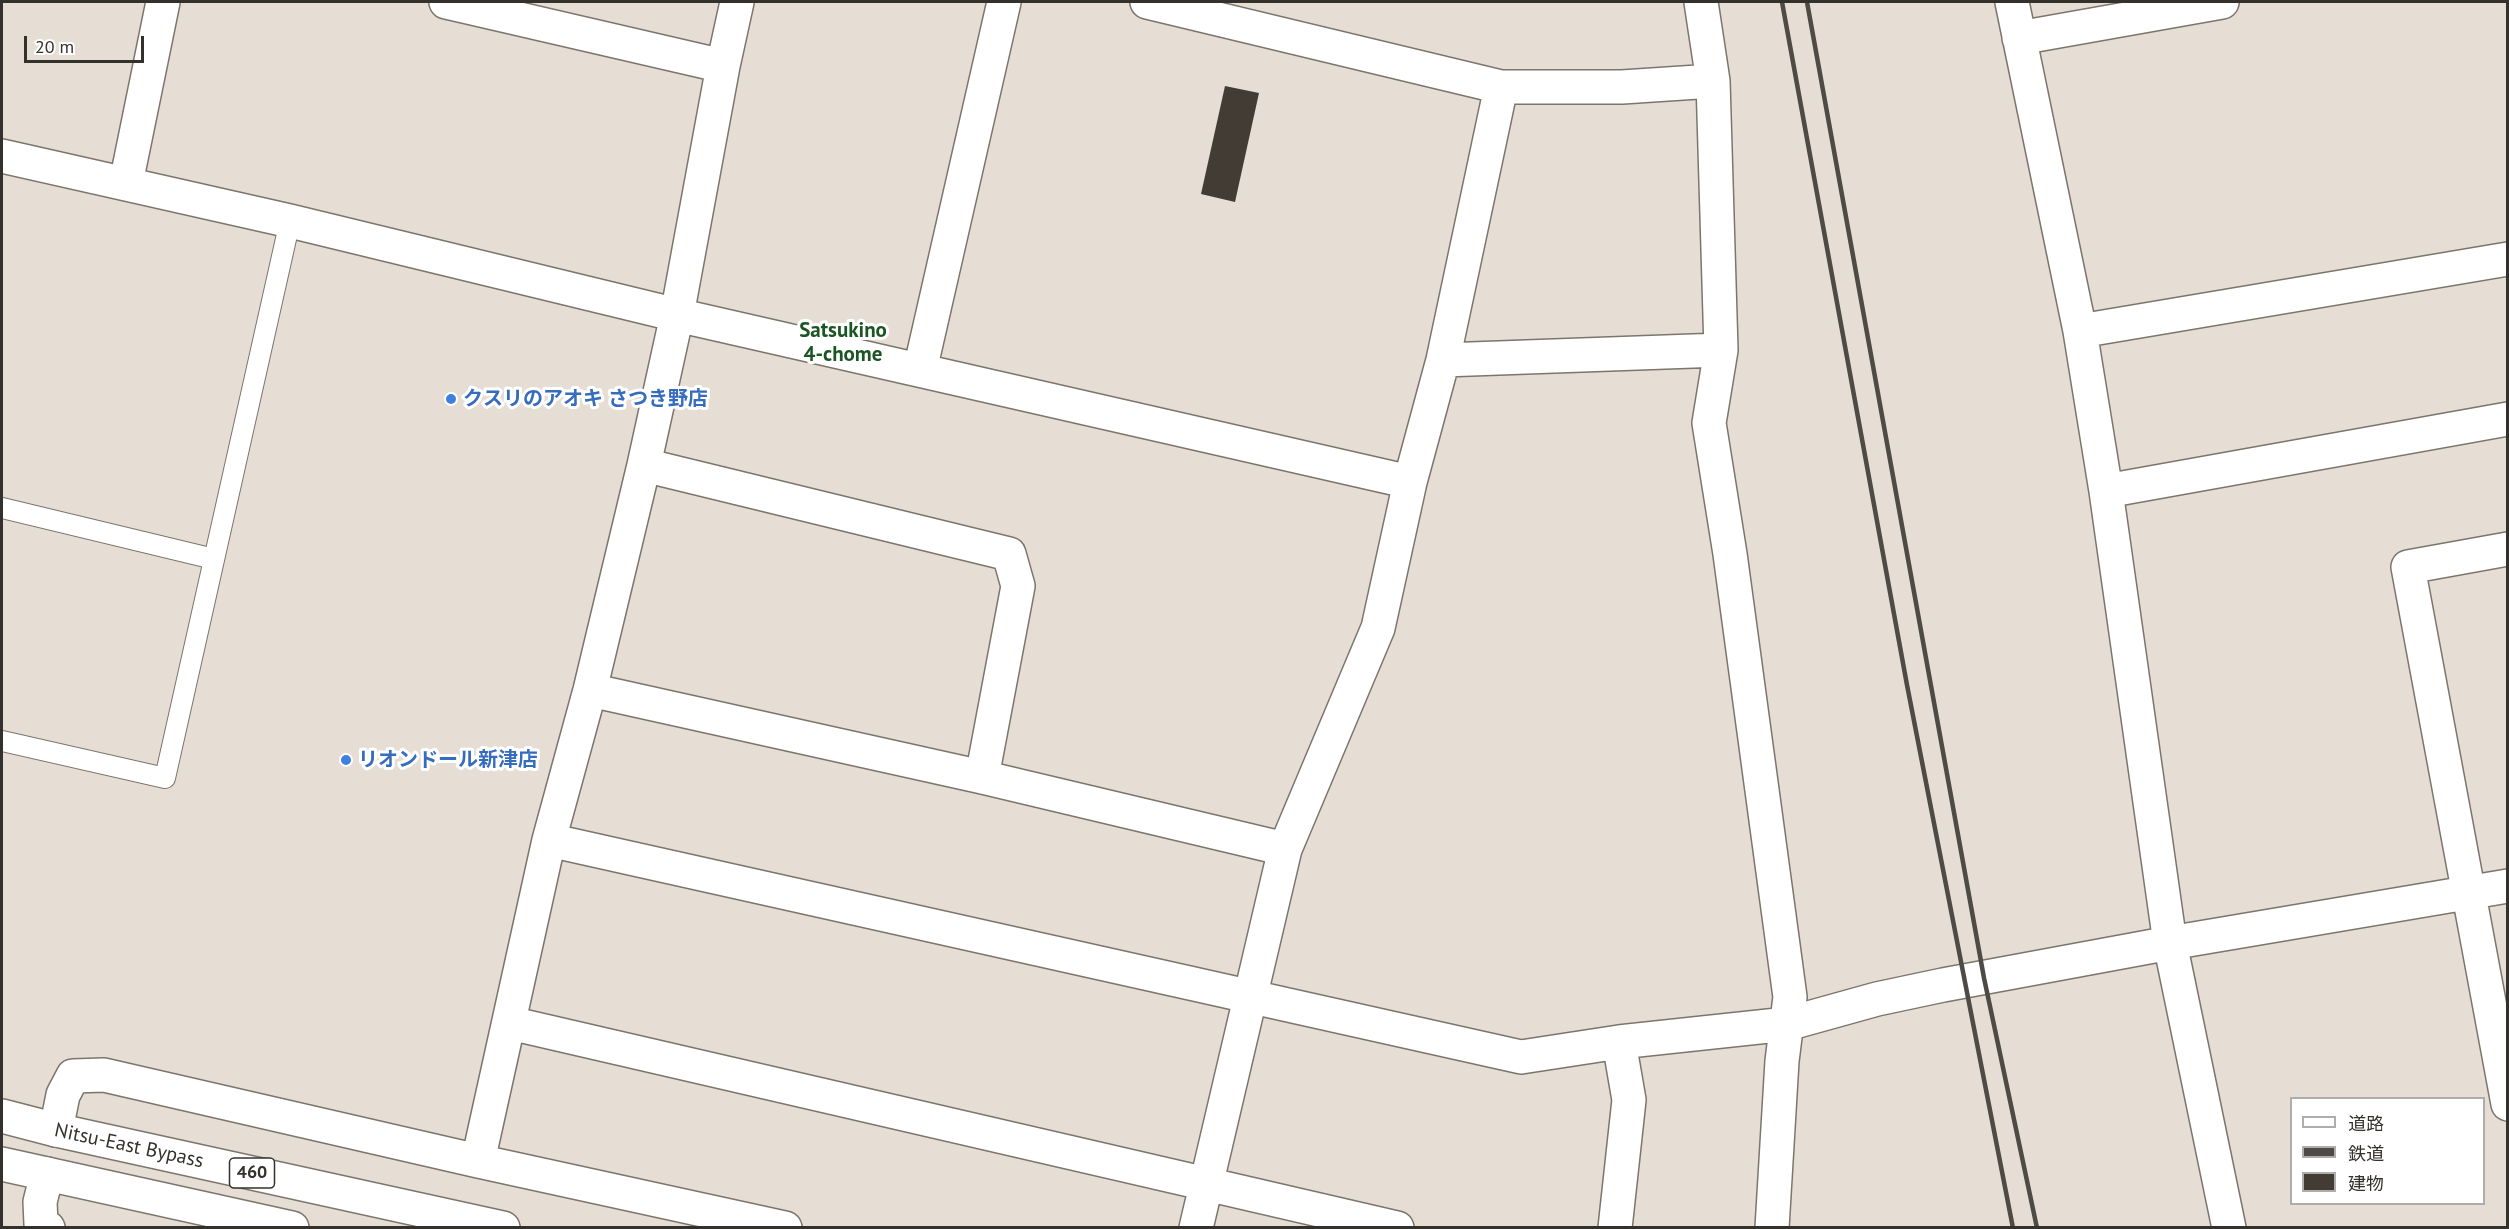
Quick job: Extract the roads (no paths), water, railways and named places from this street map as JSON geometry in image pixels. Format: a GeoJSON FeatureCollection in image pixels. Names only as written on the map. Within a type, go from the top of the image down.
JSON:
{"type":"FeatureCollection","features":[{"type":"Feature","properties":{"kind":"main road"},"geometry":{"type":"LineString","coordinates":[[126,183],[163,2]]}},
{"type":"Feature","properties":{"kind":"main road"},"geometry":{"type":"LineString","coordinates":[[446,2],[723,66]]}},
{"type":"Feature","properties":{"kind":"main road"},"geometry":{"type":"LineString","coordinates":[[478,1161],[549,840],[590,690],[644,465],[677,315],[737,2]]}},
{"type":"Feature","properties":{"kind":"main road"},"geometry":{"type":"LineString","coordinates":[[920,370],[1004,2]]}},
{"type":"Feature","properties":{"kind":"main road"},"geometry":{"type":"LineString","coordinates":[[1148,2],[1501,87],[1622,87],[1713,81]]}},
{"type":"Feature","properties":{"kind":"main road"},"geometry":{"type":"LineString","coordinates":[[1701,2],[1713,81],[1721,350],[1709,423],[1730,554],[1790,998],[1782,1061],[1773,1227]]}},
{"type":"Feature","properties":{"kind":"main road"},"geometry":{"type":"LineString","coordinates":[[2012,2],[2080,331],[2106,491],[2170,943],[2229,1227]]}},
{"type":"Feature","properties":{"kind":"main road"},"geometry":{"type":"LineString","coordinates":[[2019,38],[2222,2]]}},
{"type":"Feature","properties":{"kind":"main road"},"geometry":{"type":"LineString","coordinates":[[1196,1227],[1285,849],[1378,628],[1410,482],[1443,360],[1501,87]]}},
{"type":"Feature","properties":{"kind":"main road"},"geometry":{"type":"LineString","coordinates":[[2,156],[290,221],[677,315],[1410,482]]}},
{"type":"Feature","properties":{"kind":"main road"},"geometry":{"type":"LineString","coordinates":[[2080,331],[2508,259]]}},
{"type":"Feature","properties":{"kind":"main road"},"geometry":{"type":"LineString","coordinates":[[1443,360],[1721,350]]}},
{"type":"Feature","properties":{"kind":"main road"},"geometry":{"type":"LineString","coordinates":[[2106,491],[2508,419]]}},
{"type":"Feature","properties":{"kind":"main road"},"geometry":{"type":"LineString","coordinates":[[644,465],[1009,554],[1018,586],[982,777]]}},
{"type":"Feature","properties":{"kind":"main road"},"geometry":{"type":"LineString","coordinates":[[2508,549],[2408,567],[2508,1104]]}},
{"type":"Feature","properties":{"kind":"main road"},"geometry":{"type":"LineString","coordinates":[[590,690],[982,777],[1285,849]]}},
{"type":"Feature","properties":{"kind":"main road"},"geometry":{"type":"LineString","coordinates":[[549,840],[1252,995],[1521,1057],[1619,1042],[1787,1024],[1877,999],[1943,985],[2170,943],[2508,886]]}},
{"type":"Feature","properties":{"kind":"main road"},"geometry":{"type":"LineString","coordinates":[[510,1023],[1397,1227]]}},
{"type":"Feature","properties":{"kind":"main road"},"geometry":{"type":"LineString","coordinates":[[1615,1227],[1629,1100],[1619,1042]]}},
{"type":"Feature","properties":{"kind":"main road"},"geometry":{"type":"LineString","coordinates":[[56,1130],[63,1095],[73,1076],[104,1075],[478,1161],[785,1227]]}},
{"type":"Feature","properties":{"kind":"main road","name":"Nitsu-East Bypass"},"geometry":{"type":"LineString","coordinates":[[2,1116],[56,1130],[503,1227]]}},
{"type":"Feature","properties":{"kind":"main road","name":"460"},"geometry":{"type":"LineString","coordinates":[[2,1164],[292,1227]]}},
{"type":"Feature","properties":{"kind":"main road"},"geometry":{"type":"LineString","coordinates":[[47,1174],[40,1202],[41,1224],[48,1227]]}},
{"type":"Feature","properties":{"kind":"lane"},"geometry":{"type":"LineString","coordinates":[[2,741],[165,778],[290,221]]}},
{"type":"Feature","properties":{"kind":"lane"},"geometry":{"type":"LineString","coordinates":[[2,508],[214,559]]}},
{"type":"Feature","properties":{"kind":"railway"},"geometry":{"type":"LineString","coordinates":[[1782,2],[1907,685],[2013,1228]]}},
{"type":"Feature","properties":{"kind":"railway"},"geometry":{"type":"LineString","coordinates":[[1807,2],[1984,978],[2037,1228]]}},
{"type":"Feature","properties":{"kind":"place","name":"クスリのアオキ さつき野店"},"geometry":{"type":"Point","coordinates":[451,399]}},
{"type":"Feature","properties":{"kind":"place","name":"リオンドール新津店"},"geometry":{"type":"Point","coordinates":[346,760]}},
{"type":"Feature","properties":{"kind":"district","name":"Satsukino 4-chome"},"geometry":{"type":"Point","coordinates":[843,343]}}]}
